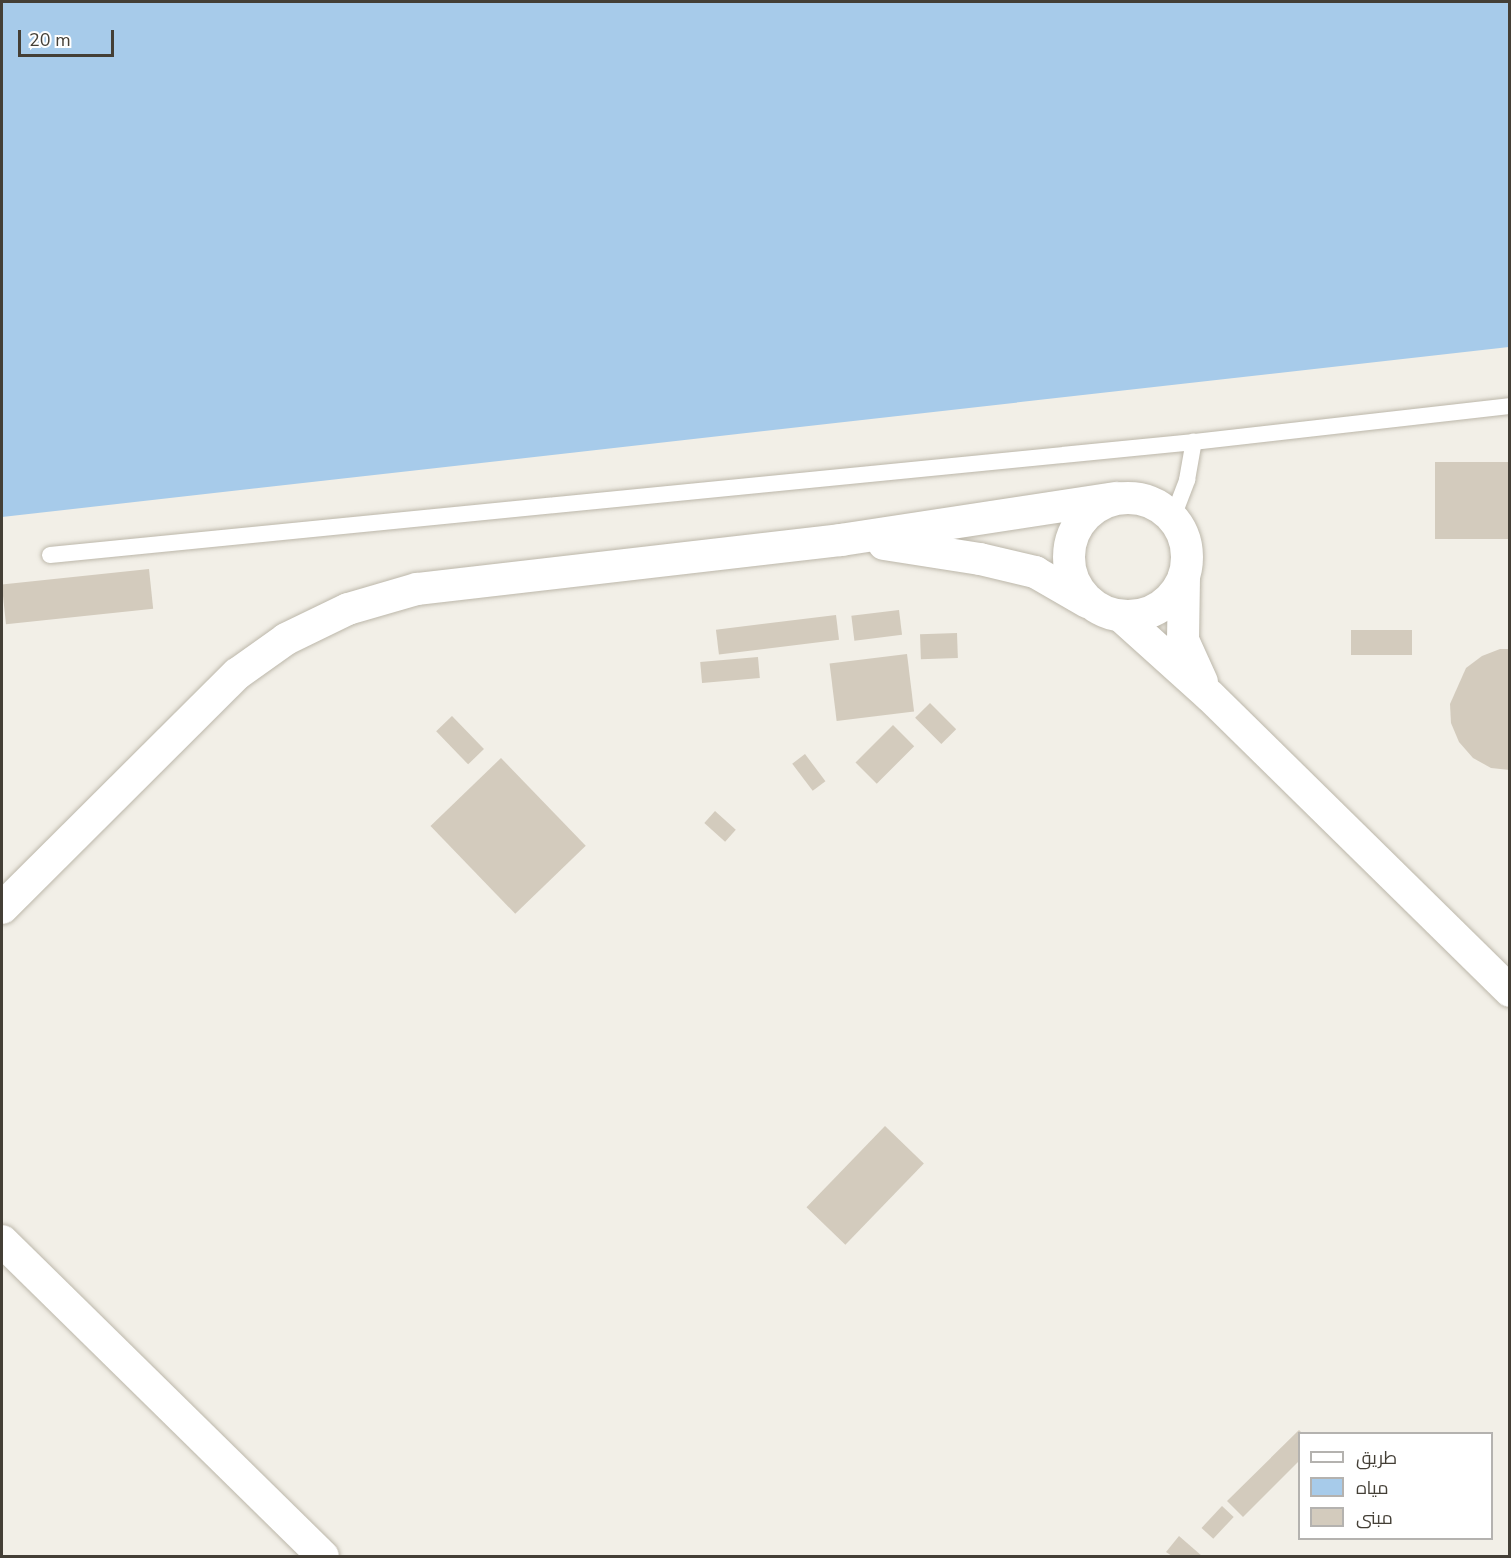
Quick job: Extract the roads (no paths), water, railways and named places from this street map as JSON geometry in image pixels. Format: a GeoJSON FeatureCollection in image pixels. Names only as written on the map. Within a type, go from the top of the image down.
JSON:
{"type":"FeatureCollection","features":[{"type":"Feature","properties":{"kind":"street"},"geometry":{"type":"LineString","coordinates":[[1116,498],[1097,505],[1082,518],[1072,535],[1071,574],[1079,591],[1107,611],[1210,696],[1509,991]]}},
{"type":"Feature","properties":{"kind":"street"},"geometry":{"type":"LineString","coordinates":[[2,908],[237,674],[286,639],[348,609],[440,586],[841,540],[1116,498],[1146,500],[1173,517],[1187,546],[1181,609],[1183,640],[1193,669],[1210,696]]}},
{"type":"Feature","properties":{"kind":"street"},"geometry":{"type":"LineString","coordinates":[[841,540],[909,546],[1024,570],[1107,611],[1140,615],[1159,608],[1174,595],[1184,578]]}},
{"type":"Feature","properties":{"kind":"street"},"geometry":{"type":"LineString","coordinates":[[2,1241],[323,1557]]}},
{"type":"Feature","properties":{"kind":"lane"},"geometry":{"type":"LineString","coordinates":[[50,555],[1194,442],[1509,406]]}},
{"type":"Feature","properties":{"kind":"lane"},"geometry":{"type":"LineString","coordinates":[[1173,517],[1186,480],[1194,442]]}},
{"type":"Feature","properties":{"kind":"water"},"geometry":{"type":"Polygon","coordinates":[[[2,2],[1509,2],[1509,347],[2,517],[2,2]]]}}]}
